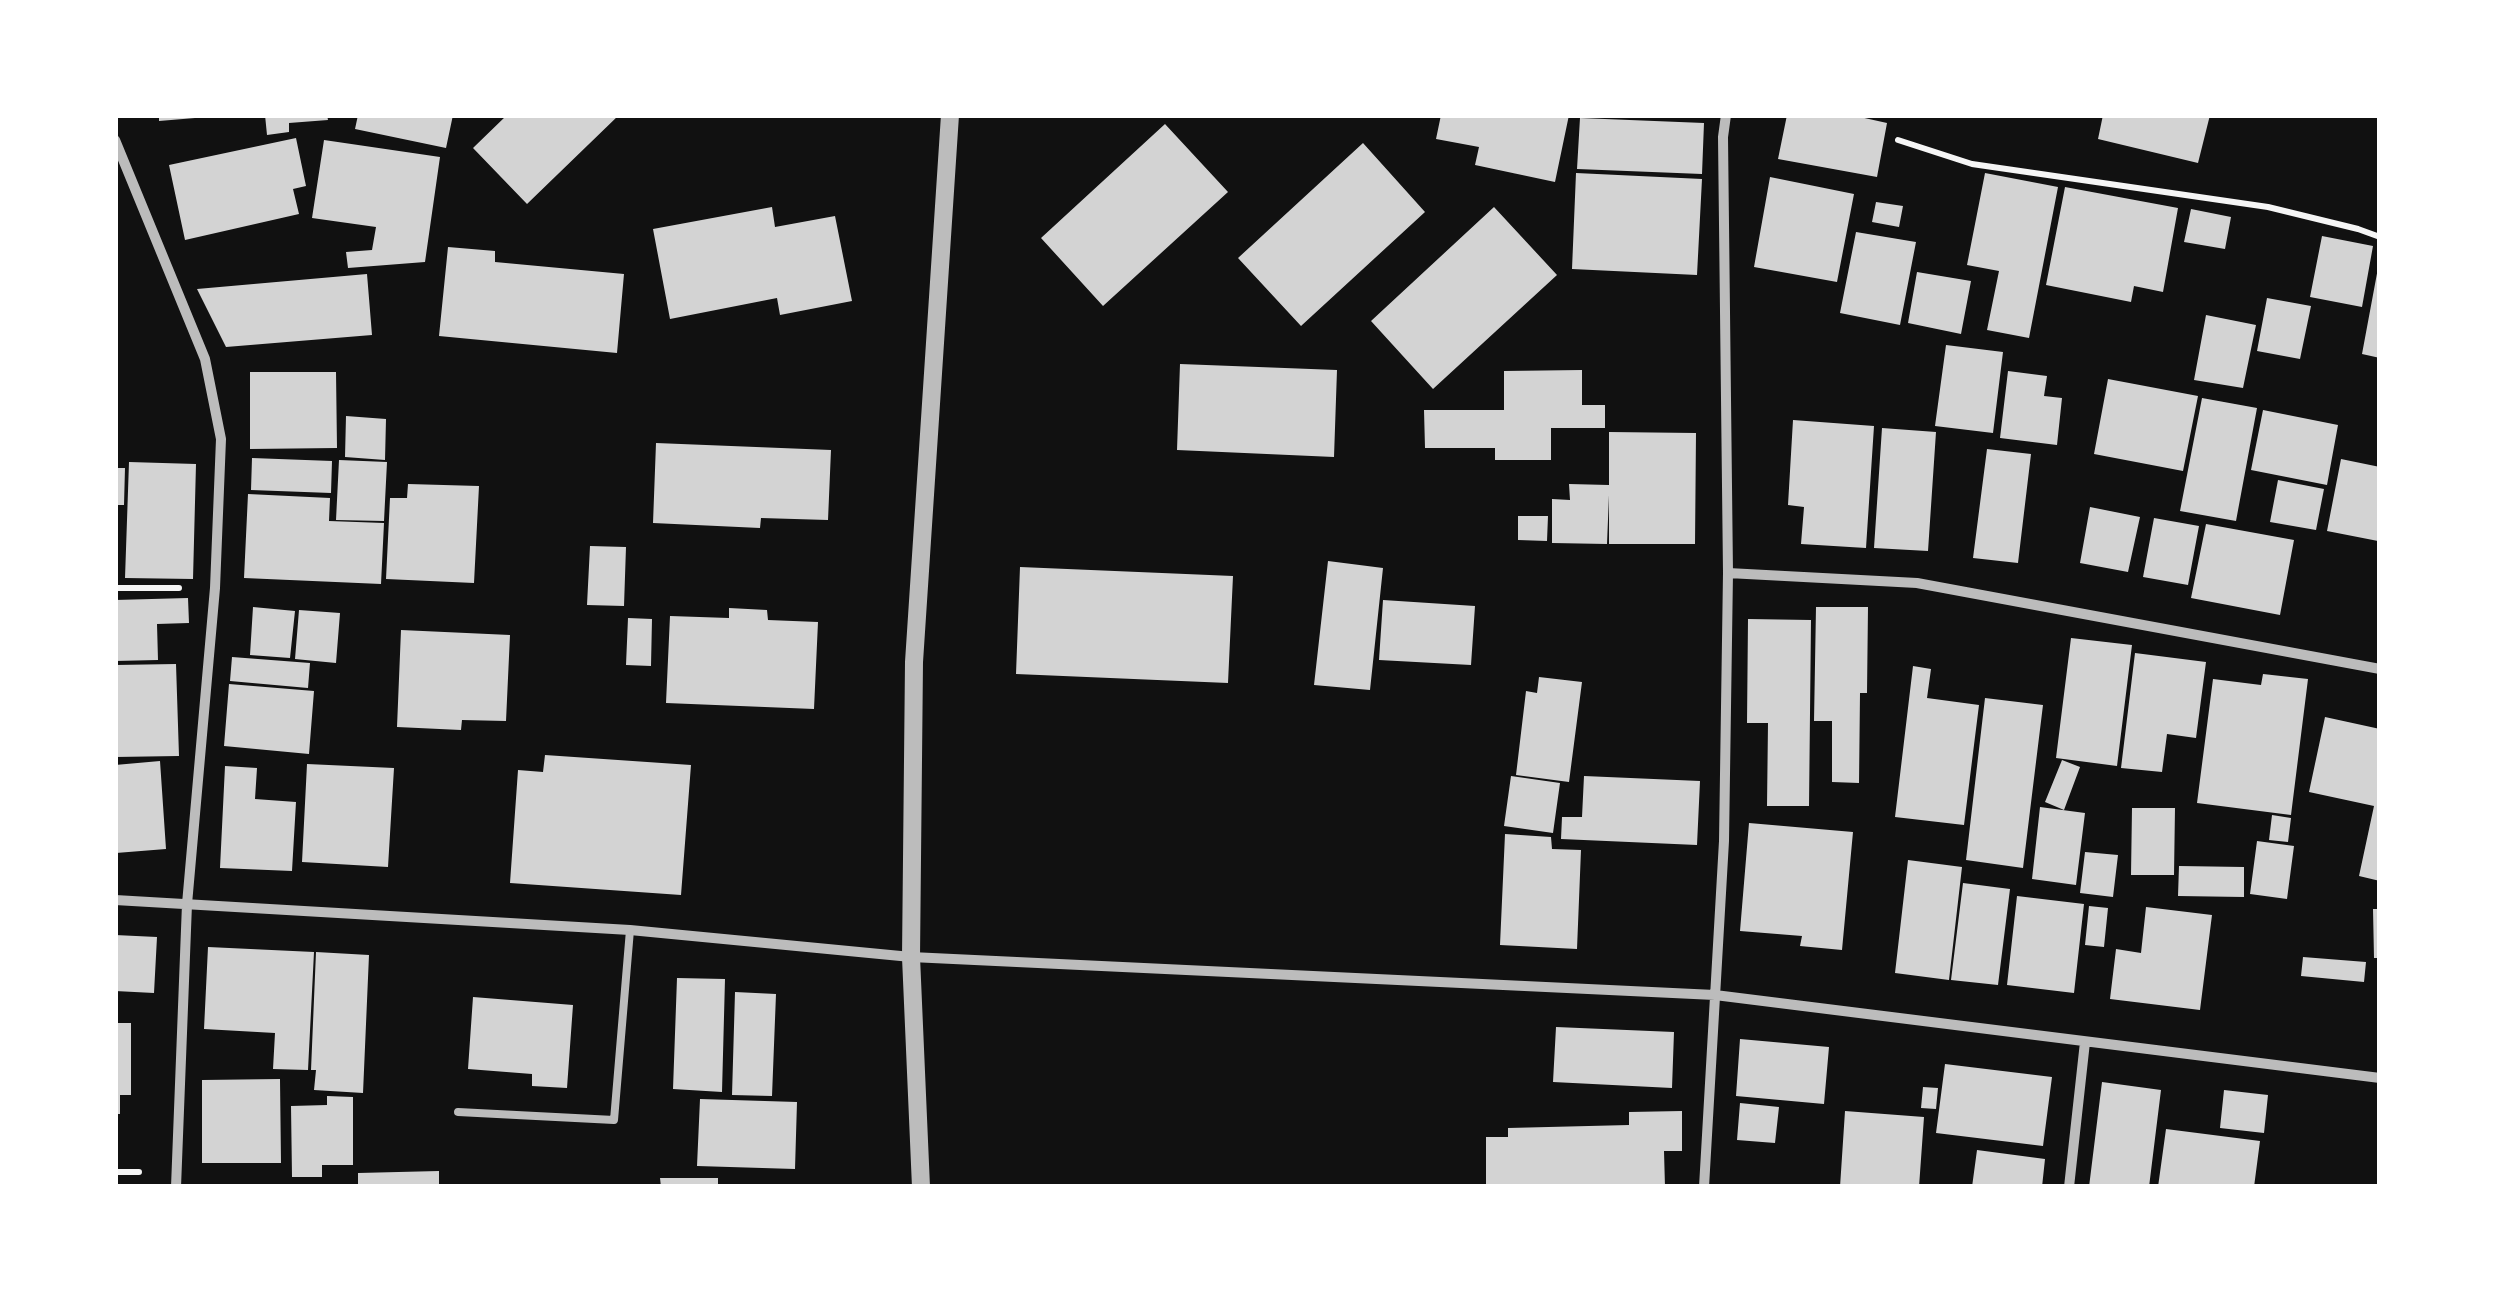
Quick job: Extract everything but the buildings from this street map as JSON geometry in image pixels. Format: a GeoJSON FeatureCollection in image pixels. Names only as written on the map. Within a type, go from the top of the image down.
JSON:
{"type":"FeatureCollection","features":[{"type":"Feature","properties":{"kind":"street"},"geometry":{"type":"LineString","coordinates":[[921,1187],[911,956],[914,662],[950,115]]}},
{"type":"Feature","properties":{"kind":"street"},"geometry":{"type":"LineString","coordinates":[[1704,1187],[1724,841],[1728,573],[1723,137],[1726,115]]}},
{"type":"Feature","properties":{"kind":"street"},"geometry":{"type":"LineString","coordinates":[[115,140],[205,360],[221,439],[215,588],[186,904],[176,1187]]}},
{"type":"Feature","properties":{"kind":"street"},"geometry":{"type":"LineString","coordinates":[[1728,573],[1918,582],[2380,669]]}},
{"type":"Feature","properties":{"kind":"street"},"geometry":{"type":"LineString","coordinates":[[115,900],[630,930],[911,956],[1715,995],[2380,1078]]}},
{"type":"Feature","properties":{"kind":"street"},"geometry":{"type":"LineString","coordinates":[[2069,1187],[2085,1042]]}},
{"type":"Feature","properties":{"kind":"lane"},"geometry":{"type":"LineString","coordinates":[[458,1112],[614,1120],[630,930]]}},
{"type":"Feature","properties":{"kind":"path"},"geometry":{"type":"LineString","coordinates":[[1898,140],[1972,164],[2268,208],[2380,237]]}},
{"type":"Feature","properties":{"kind":"path"},"geometry":{"type":"LineString","coordinates":[[115,588],[215,588]]}}]}
